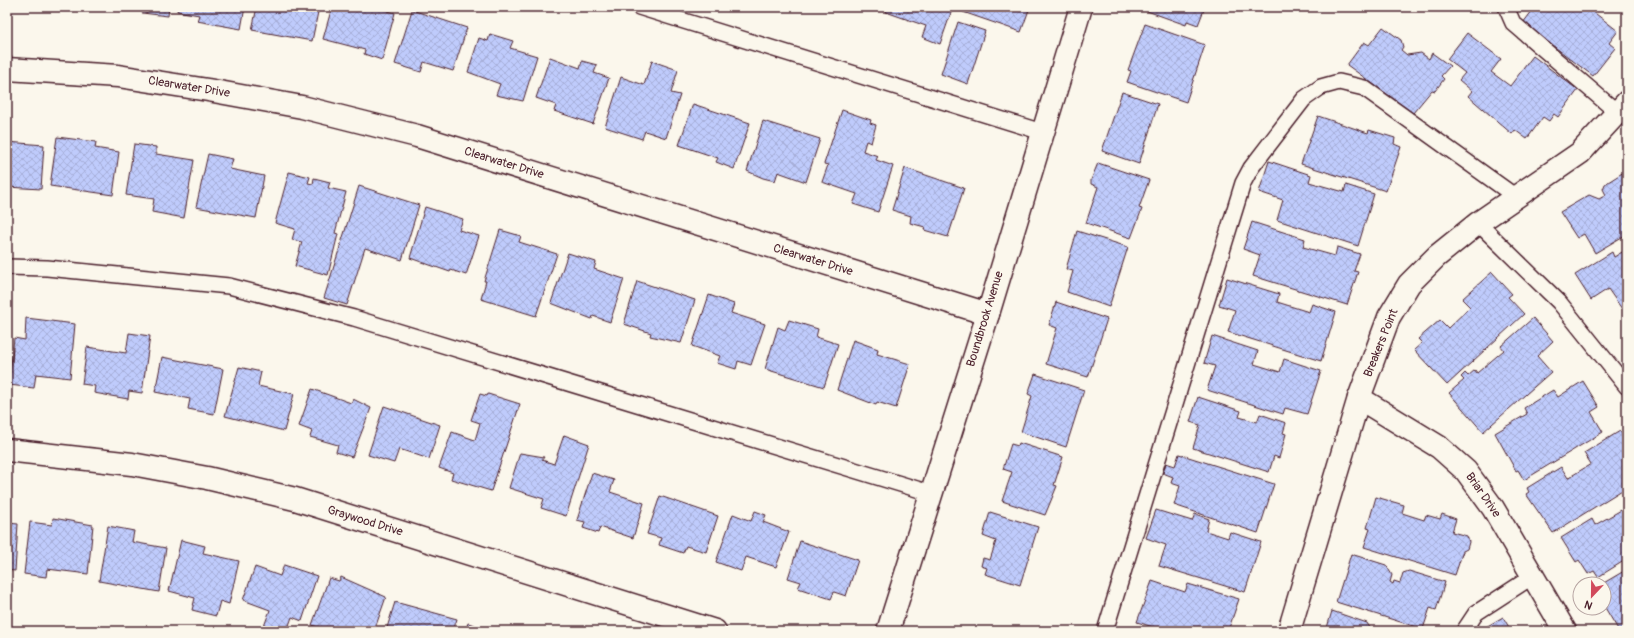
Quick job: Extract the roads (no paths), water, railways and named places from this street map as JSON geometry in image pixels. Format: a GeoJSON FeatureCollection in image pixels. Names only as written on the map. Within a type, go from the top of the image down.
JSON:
{"type":"FeatureCollection","features":[{"type":"Feature","properties":{"kind":"street","name":"Boundbrook Avenue"},"geometry":{"type":"LineString","coordinates":[[888,631],[988,314],[1081,7]]}},
{"type":"Feature","properties":{"kind":"street","name":"Clearwater Drive"},"geometry":{"type":"LineString","coordinates":[[7,69],[118,76],[302,107],[417,136],[988,314]]}},
{"type":"Feature","properties":{"kind":"street","name":"Breakers Point"},"geometry":{"type":"LineString","coordinates":[[1289,631],[1359,398],[1389,317],[1409,284],[1437,256],[1478,223],[1580,153],[1623,108]]}},
{"type":"Feature","properties":{"kind":"street","name":"Briar Drive"},"geometry":{"type":"LineString","coordinates":[[1359,398],[1439,447],[1466,471],[1493,508],[1565,631]]}},
{"type":"Feature","properties":{"kind":"street","name":"Graywood Drive"},"geometry":{"type":"LineString","coordinates":[[7,450],[132,464],[207,478],[295,499],[715,631]]}},
{"type":"Feature","properties":{"kind":"lane"},"geometry":{"type":"LineString","coordinates":[[639,7],[1042,132]]}},
{"type":"Feature","properties":{"kind":"lane"},"geometry":{"type":"LineString","coordinates":[[1506,7],[1513,23],[1623,108]]}},
{"type":"Feature","properties":{"kind":"lane"},"geometry":{"type":"LineString","coordinates":[[1105,631],[1243,183],[1252,168],[1304,99],[1321,87],[1339,82],[1364,88],[1516,197]]}},
{"type":"Feature","properties":{"kind":"lane"},"geometry":{"type":"LineString","coordinates":[[1478,223],[1559,302],[1627,387]]}},
{"type":"Feature","properties":{"kind":"lane"},"geometry":{"type":"LineString","coordinates":[[7,267],[47,268],[229,286],[354,318],[930,494]]}},
{"type":"Feature","properties":{"kind":"lane"},"geometry":{"type":"LineString","coordinates":[[1464,631],[1476,613],[1533,576]]}}]}
